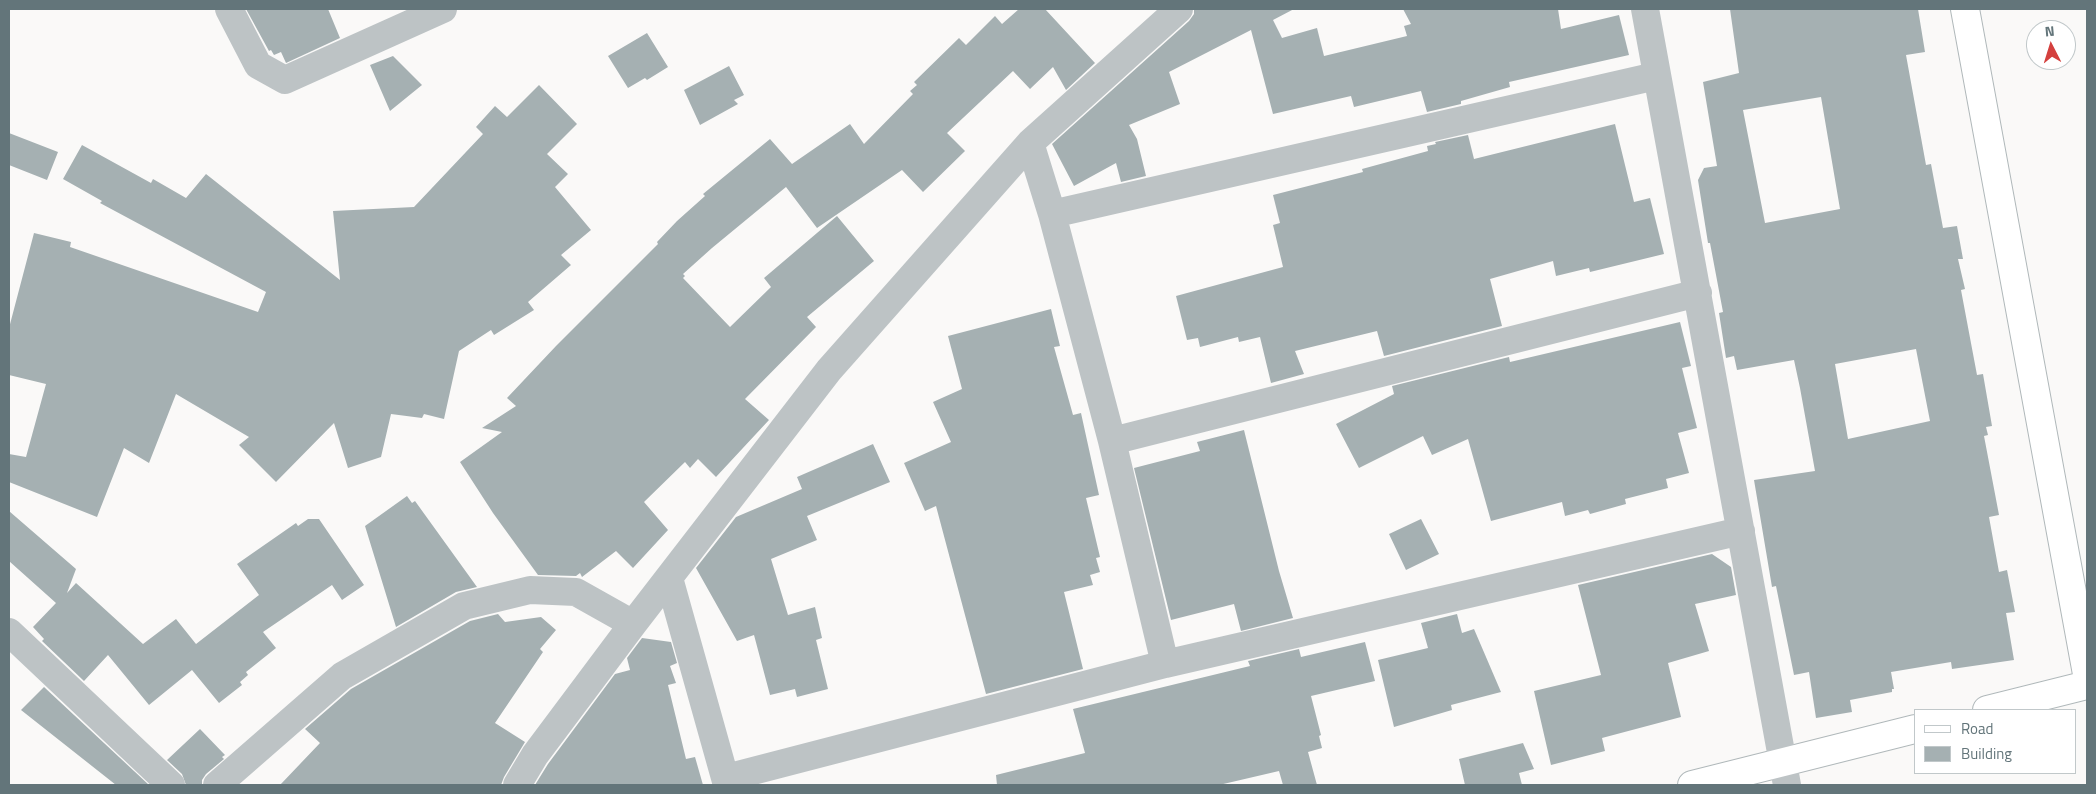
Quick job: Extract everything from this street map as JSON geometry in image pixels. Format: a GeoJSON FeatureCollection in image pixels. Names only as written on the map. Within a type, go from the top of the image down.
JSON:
{"type":"FeatureCollection","features":[{"type":"Feature","properties":{"kind":"street"},"geometry":{"type":"LineString","coordinates":[[229,9],[258,65],[285,80],[443,9]]}},
{"type":"Feature","properties":{"kind":"street"},"geometry":{"type":"LineString","coordinates":[[517,785],[535,755],[633,624],[829,370],[1030,143],[1179,9]]}},
{"type":"Feature","properties":{"kind":"street"},"geometry":{"type":"LineString","coordinates":[[1645,9],[1785,774]]}},
{"type":"Feature","properties":{"kind":"street"},"geometry":{"type":"LineString","coordinates":[[1965,9],[2087,674]]}},
{"type":"Feature","properties":{"kind":"street"},"geometry":{"type":"LineString","coordinates":[[1052,214],[1656,76]]}},
{"type":"Feature","properties":{"kind":"street"},"geometry":{"type":"LineString","coordinates":[[1030,143],[1052,214],[1112,441],[1165,664]]}},
{"type":"Feature","properties":{"kind":"street"},"geometry":{"type":"LineString","coordinates":[[1112,441],[1698,294]]}},
{"type":"Feature","properties":{"kind":"street"},"geometry":{"type":"LineString","coordinates":[[669,578],[727,782],[1165,664],[1741,531]]}},
{"type":"Feature","properties":{"kind":"street"},"geometry":{"type":"LineString","coordinates":[[217,785],[342,676],[464,606],[530,590],[576,592],[633,624]]}},
{"type":"Feature","properties":{"kind":"street"},"geometry":{"type":"LineString","coordinates":[[9,632],[171,785]]}},
{"type":"Feature","properties":{"kind":"street"},"geometry":{"type":"LineString","coordinates":[[1991,709],[2087,685]]}},
{"type":"Feature","properties":{"kind":"street"},"geometry":{"type":"LineString","coordinates":[[1692,785],[1785,774],[1914,729]]}},
{"type":"Feature","properties":{"kind":"building"},"geometry":{"type":"Polygon","coordinates":[[[246,9],[328,9],[340,38],[286,63],[281,52],[274,55],[271,50],[269,51],[246,9]]]}},
{"type":"Feature","properties":{"kind":"building"},"geometry":{"type":"Polygon","coordinates":[[[1019,9],[1045,9],[1095,63],[1066,90],[1053,67],[1030,89],[1013,71],[947,133],[965,151],[923,192],[902,170],[817,228],[786,187],[683,274],[685,276],[683,278],[730,327],[771,287],[764,278],[837,216],[874,261],[807,317],[816,327],[745,399],[769,420],[716,477],[698,459],[690,468],[685,462],[644,502],[668,530],[633,568],[616,551],[582,577],[580,573],[576,576],[538,575],[493,513],[460,462],[502,432],[482,428],[516,406],[507,398],[658,244],[657,242],[677,221],[705,196],[703,194],[770,139],[792,164],[850,124],[864,144],[913,94],[910,91],[917,85],[914,82],[959,38],[966,45],[995,16],[1002,24],[1019,9]]]}},
{"type":"Feature","properties":{"kind":"building"},"geometry":{"type":"Polygon","coordinates":[[[1194,9],[1294,9],[1273,20],[1282,38],[1317,28],[1324,56],[1407,36],[1404,26],[1411,24],[1403,9],[1558,9],[1561,29],[1619,15],[1629,55],[1509,82],[1510,87],[1461,101],[1461,104],[1427,112],[1421,91],[1354,107],[1351,96],[1273,114],[1251,30],[1169,72],[1180,104],[1129,125],[1137,139],[1146,176],[1121,182],[1116,163],[1074,186],[1052,144],[1189,21],[1194,14],[1194,9]]]}},
{"type":"Feature","properties":{"kind":"building"},"geometry":{"type":"Polygon","coordinates":[[[1730,9],[1918,9],[1925,52],[1906,55],[1926,165],[1931,164],[1943,228],[1957,226],[1963,259],[1958,259],[1965,289],[1961,290],[1977,375],[1983,374],[1992,426],[1986,427],[1988,435],[1984,436],[1999,515],[1989,517],[1999,572],[2007,570],[2015,612],[2006,613],[2014,660],[1952,669],[1951,662],[1891,672],[1894,689],[1892,689],[1892,692],[1850,700],[1852,712],[1816,718],[1809,672],[1794,675],[1776,586],[1772,587],[1754,480],[1815,471],[1794,360],[1737,370],[1734,356],[1726,358],[1719,313],[1723,312],[1710,243],[1708,243],[1698,180],[1704,168],[1717,166],[1703,82],[1739,73],[1730,9]],[[1821,97],[1743,110],[1765,223],[1840,209],[1821,97]],[[1916,349],[1835,364],[1848,439],[1930,421],[1916,349]]]}},
{"type":"Feature","properties":{"kind":"building"},"geometry":{"type":"Polygon","coordinates":[[[647,33],[668,67],[647,80],[645,78],[628,88],[608,56],[647,33]]]}},
{"type":"Feature","properties":{"kind":"building"},"geometry":{"type":"Polygon","coordinates":[[[393,56],[422,85],[390,111],[370,65],[393,56]]]}},
{"type":"Feature","properties":{"kind":"building"},"geometry":{"type":"Polygon","coordinates":[[[729,66],[744,95],[734,100],[738,104],[700,125],[684,90],[729,66]]]}},
{"type":"Feature","properties":{"kind":"building"},"geometry":{"type":"Polygon","coordinates":[[[539,85],[577,124],[547,154],[568,174],[555,187],[591,230],[561,255],[571,265],[528,302],[534,310],[494,335],[491,330],[459,351],[444,419],[424,414],[422,418],[391,414],[381,457],[348,468],[334,423],[276,482],[239,445],[249,437],[176,394],[149,463],[124,448],[97,517],[9,482],[9,454],[26,457],[46,384],[9,375],[9,328],[34,233],[71,242],[70,247],[258,312],[266,292],[100,203],[102,201],[63,179],[82,145],[151,183],[153,179],[186,198],[206,174],[340,280],[333,211],[414,207],[483,134],[476,127],[495,106],[507,117],[539,85]]]}},
{"type":"Feature","properties":{"kind":"building"},"geometry":{"type":"Polygon","coordinates":[[[1615,124],[1634,202],[1650,198],[1664,254],[1590,272],[1589,268],[1556,276],[1553,261],[1490,279],[1502,326],[1384,356],[1377,331],[1295,351],[1304,374],[1271,383],[1260,337],[1239,342],[1238,337],[1200,347],[1198,338],[1187,340],[1176,296],[1283,267],[1273,225],[1280,223],[1273,195],[1363,172],[1362,169],[1428,151],[1427,146],[1436,144],[1435,142],[1468,135],[1474,159],[1615,124]]]}},
{"type":"Feature","properties":{"kind":"building"},"geometry":{"type":"Polygon","coordinates":[[[9,133],[58,152],[47,180],[9,165],[9,133]]]}},
{"type":"Feature","properties":{"kind":"building"},"geometry":{"type":"Polygon","coordinates":[[[1051,309],[1060,346],[1054,347],[1073,415],[1081,413],[1099,495],[1086,498],[1100,557],[1096,558],[1100,572],[1090,575],[1093,585],[1064,592],[1083,669],[986,694],[936,506],[925,511],[904,463],[951,442],[933,402],[962,389],[948,336],[1051,309]]]}},
{"type":"Feature","properties":{"kind":"building"},"geometry":{"type":"Polygon","coordinates":[[[1680,322],[1691,366],[1682,368],[1697,428],[1678,433],[1689,473],[1666,479],[1668,488],[1625,499],[1626,504],[1590,514],[1588,510],[1565,516],[1562,502],[1491,521],[1468,439],[1432,455],[1423,436],[1359,468],[1336,424],[1394,394],[1392,386],[1509,357],[1510,362],[1680,322]]]}},
{"type":"Feature","properties":{"kind":"building"},"geometry":{"type":"Polygon","coordinates":[[[1244,430],[1279,571],[1293,618],[1241,631],[1234,604],[1171,620],[1134,468],[1200,451],[1197,442],[1244,430]]]}},
{"type":"Feature","properties":{"kind":"building"},"geometry":{"type":"Polygon","coordinates":[[[873,444],[890,482],[807,516],[817,540],[771,559],[788,615],[815,607],[822,638],[816,640],[828,689],[797,697],[795,689],[770,695],[754,635],[737,641],[696,568],[736,517],[802,489],[797,477],[873,444]]]}},
{"type":"Feature","properties":{"kind":"building"},"geometry":{"type":"Polygon","coordinates":[[[407,496],[412,503],[415,501],[477,587],[456,592],[396,627],[365,526],[407,496]]]}},
{"type":"Feature","properties":{"kind":"building"},"geometry":{"type":"Polygon","coordinates":[[[9,511],[76,569],[67,593],[76,583],[143,644],[176,619],[196,644],[259,595],[237,564],[296,523],[298,526],[308,519],[319,519],[364,585],[342,600],[332,585],[263,632],[276,648],[246,672],[248,675],[240,682],[242,685],[219,703],[192,670],[149,705],[108,655],[84,681],[42,641],[44,639],[33,627],[56,603],[9,561],[9,511]]]}},
{"type":"Feature","properties":{"kind":"building"},"geometry":{"type":"Polygon","coordinates":[[[1421,519],[1439,554],[1406,570],[1389,534],[1421,519]]]}},
{"type":"Feature","properties":{"kind":"building"},"geometry":{"type":"Polygon","coordinates":[[[1712,554],[1731,567],[1736,595],[1695,604],[1709,651],[1668,663],[1681,717],[1602,738],[1605,751],[1551,765],[1534,691],[1601,675],[1578,585],[1712,554]]]}},
{"type":"Feature","properties":{"kind":"building"},"geometry":{"type":"Polygon","coordinates":[[[498,614],[505,622],[541,617],[556,630],[540,649],[543,652],[495,723],[525,742],[501,785],[280,785],[320,743],[305,729],[351,689],[470,621],[498,614]]]}},
{"type":"Feature","properties":{"kind":"building"},"geometry":{"type":"Polygon","coordinates":[[[1457,614],[1462,633],[1474,629],[1501,692],[1451,705],[1452,710],[1394,727],[1378,660],[1428,648],[1421,623],[1457,614]]]}},
{"type":"Feature","properties":{"kind":"building"},"geometry":{"type":"Polygon","coordinates":[[[642,638],[671,642],[677,663],[670,666],[676,683],[668,685],[686,759],[695,757],[703,785],[535,785],[548,764],[615,674],[630,670],[627,658],[642,638]]]}},
{"type":"Feature","properties":{"kind":"building"},"geometry":{"type":"Polygon","coordinates":[[[1365,642],[1375,681],[1311,696],[1321,735],[1319,736],[1322,748],[1308,752],[1317,785],[1283,785],[1279,771],[1219,785],[997,785],[996,775],[1085,753],[1073,709],[1250,666],[1248,661],[1299,649],[1301,657],[1365,642]]]}},
{"type":"Feature","properties":{"kind":"building"},"geometry":{"type":"Polygon","coordinates":[[[44,687],[149,785],[116,785],[21,710],[44,687]]]}},
{"type":"Feature","properties":{"kind":"building"},"geometry":{"type":"Polygon","coordinates":[[[200,729],[225,755],[222,757],[224,759],[206,774],[202,780],[202,785],[186,785],[182,774],[167,760],[200,729]]]}},
{"type":"Feature","properties":{"kind":"building"},"geometry":{"type":"Polygon","coordinates":[[[1523,743],[1534,769],[1519,773],[1522,785],[1465,785],[1459,759],[1523,743]]]}}]}
